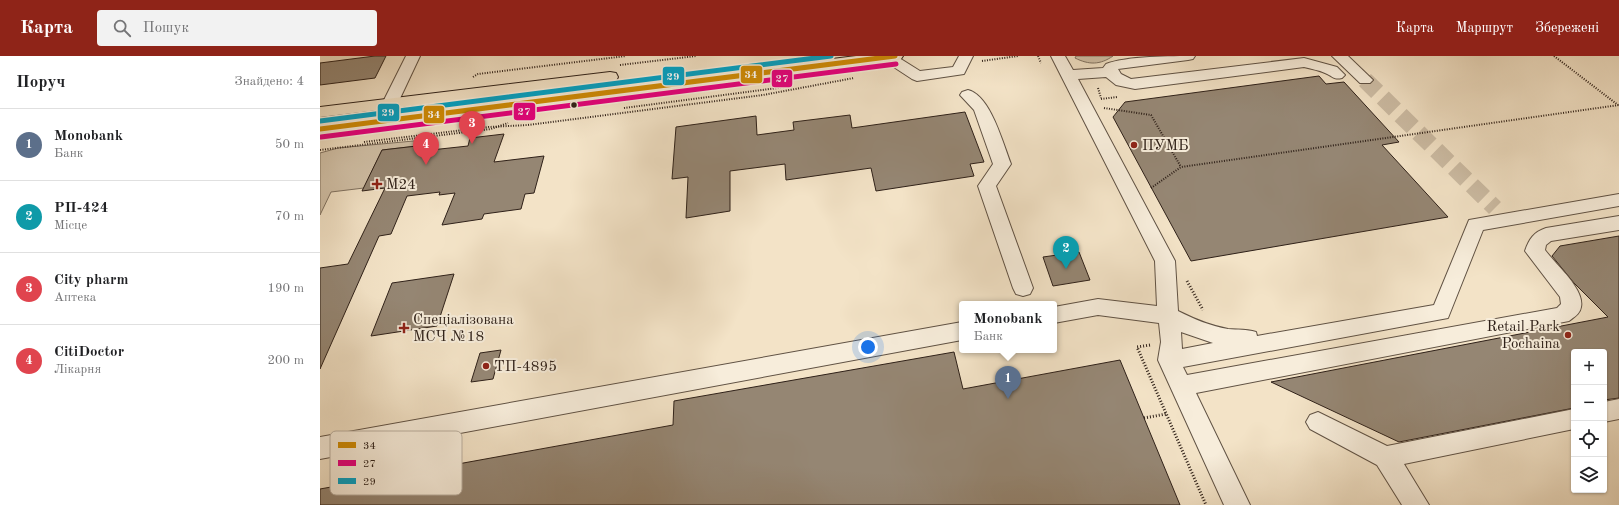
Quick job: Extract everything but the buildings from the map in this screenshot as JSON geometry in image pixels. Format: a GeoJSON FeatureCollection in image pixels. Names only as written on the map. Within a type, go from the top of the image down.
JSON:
{"type":"FeatureCollection","features":[{"type":"Feature","properties":{"kind":"main road"},"geometry":{"type":"LineString","coordinates":[[320,112],[778,56]]}},
{"type":"Feature","properties":{"kind":"main road"},"geometry":{"type":"LineString","coordinates":[[320,129],[892,56]]}},
{"type":"Feature","properties":{"kind":"lane"},"geometry":{"type":"LineString","coordinates":[[390,104],[413,56]]}},
{"type":"Feature","properties":{"kind":"lane"},"geometry":{"type":"LineString","coordinates":[[892,56],[917,76],[959,71],[966,56]]}},
{"type":"Feature","properties":{"kind":"lane"},"geometry":{"type":"LineString","coordinates":[[1058,56],[1165,261],[1168,316],[1172,342],[1169,360],[1237,505]]}},
{"type":"Feature","properties":{"kind":"lane"},"geometry":{"type":"LineString","coordinates":[[1110,72],[1111,67],[1115,66],[1188,56]]}},
{"type":"Feature","properties":{"kind":"lane"},"geometry":{"type":"LineString","coordinates":[[1339,56],[1365,80],[1344,56]]}},
{"type":"Feature","properties":{"kind":"lane"},"geometry":{"type":"LineString","coordinates":[[1110,72],[1114,77],[1125,84],[1135,84],[1301,59],[1332,70],[1337,76]]}},
{"type":"Feature","properties":{"kind":"lane"},"geometry":{"type":"LineString","coordinates":[[1068,75],[1110,72]]}},
{"type":"Feature","properties":{"kind":"lane"},"geometry":{"type":"LineString","coordinates":[[968,95],[981,109],[1002,164],[987,186],[1022,288]]}},
{"type":"Feature","properties":{"kind":"lane"},"geometry":{"type":"LineString","coordinates":[[1169,360],[1441,312],[1476,224],[1500,213],[1619,200]]}},
{"type":"Feature","properties":{"kind":"lane"},"geometry":{"type":"LineString","coordinates":[[1182,386],[1562,315],[1572,308],[1571,298],[1564,287],[1541,262],[1535,251],[1538,242],[1546,236],[1619,223]]}},
{"type":"Feature","properties":{"kind":"lane"},"geometry":{"type":"LineString","coordinates":[[1057,314],[1098,306],[1168,316],[1199,331],[1229,338],[1297,338]]}},
{"type":"Feature","properties":{"kind":"lane"},"geometry":{"type":"LineString","coordinates":[[413,431],[959,332]]}},
{"type":"Feature","properties":{"kind":"lane"},"geometry":{"type":"LineString","coordinates":[[1607,411],[1619,409]]}},
{"type":"Feature","properties":{"kind":"lane"},"geometry":{"type":"LineString","coordinates":[[1386,457],[1571,420]]}},
{"type":"Feature","properties":{"kind":"lane"},"geometry":{"type":"LineString","coordinates":[[1318,422],[1386,457],[1416,505]]}},
{"type":"Feature","properties":{"kind":"lane"},"geometry":{"type":"LineString","coordinates":[[320,448],[330,446]]}},
{"type":"Feature","properties":{"kind":"path"},"geometry":{"type":"LineString","coordinates":[[1554,56],[1618,105]]}},
{"type":"Feature","properties":{"kind":"path"},"geometry":{"type":"LineString","coordinates":[[320,147],[496,127],[528,125],[763,95],[858,78]]}},
{"type":"Feature","properties":{"kind":"path"},"geometry":{"type":"LineString","coordinates":[[687,100],[746,94]]}},
{"type":"Feature","properties":{"kind":"path"},"geometry":{"type":"LineString","coordinates":[[1151,188],[1182,167],[1618,105]]}},
{"type":"Feature","properties":{"kind":"path"},"geometry":{"type":"LineString","coordinates":[[1104,108],[1151,115],[1182,167]]}},
{"type":"Feature","properties":{"kind":"path"},"geometry":{"type":"LineString","coordinates":[[320,150],[496,127],[518,121]]}},
{"type":"Feature","properties":{"kind":"path"},"geometry":{"type":"LineString","coordinates":[[1184,275],[1203,310]]}},
{"type":"Feature","properties":{"kind":"path"},"geometry":{"type":"LineString","coordinates":[[1137,347],[1206,505]]}},
{"type":"Feature","properties":{"kind":"path"},"geometry":{"type":"LineString","coordinates":[[1144,418],[1166,414]]}},
{"type":"Feature","properties":{"kind":"shaded area"},"geometry":{"type":"Polygon","coordinates":[[[1076,56],[1113,56],[1104,61],[1090,63],[1075,58],[1076,56]]]}},
{"type":"Feature","properties":{"kind":"shaded area"},"geometry":{"type":"Polygon","coordinates":[[[435,139],[434,144],[382,150],[364,188],[331,192],[320,215],[320,153],[338,148],[435,139]]]}},
{"type":"Feature","properties":{"kind":"tunnel"},"geometry":{"type":"LineString","coordinates":[[1365,80],[1495,208]]}},
{"type":"Feature","properties":{"kind":"transit line","name":"29"},"geometry":{"type":"LineString","coordinates":[[320,121],[831,56]]}},
{"type":"Feature","properties":{"kind":"transit line","name":"34"},"geometry":{"type":"LineString","coordinates":[[320,129],[895,56]]}},
{"type":"Feature","properties":{"kind":"transit line","name":"27"},"geometry":{"type":"LineString","coordinates":[[321,137],[896,64]]}},
{"type":"Feature","properties":{"kind":"place","name":"City pharm"},"geometry":{"type":"Point","coordinates":[472,144]}},
{"type":"Feature","properties":{"kind":"place","name":"ПУМБ"},"geometry":{"type":"Point","coordinates":[1134,145]}},
{"type":"Feature","properties":{"kind":"place","name":"CitiDoctor"},"geometry":{"type":"Point","coordinates":[426,165]}},
{"type":"Feature","properties":{"kind":"place","name":"М24"},"geometry":{"type":"Point","coordinates":[377,184]}},
{"type":"Feature","properties":{"kind":"place","name":"РП-424"},"geometry":{"type":"Point","coordinates":[1066,269]}},
{"type":"Feature","properties":{"kind":"place","name":"Спеціалізована МСЧ №18"},"geometry":{"type":"Point","coordinates":[404,328]}},
{"type":"Feature","properties":{"kind":"place","name":"Retail Park Pochaina"},"geometry":{"type":"Point","coordinates":[1568,335]}},
{"type":"Feature","properties":{"kind":"place","name":"ТП-4895"},"geometry":{"type":"Point","coordinates":[486,366]}},
{"type":"Feature","properties":{"kind":"place","name":"Monobank"},"geometry":{"type":"Point","coordinates":[1008,399]}}]}
